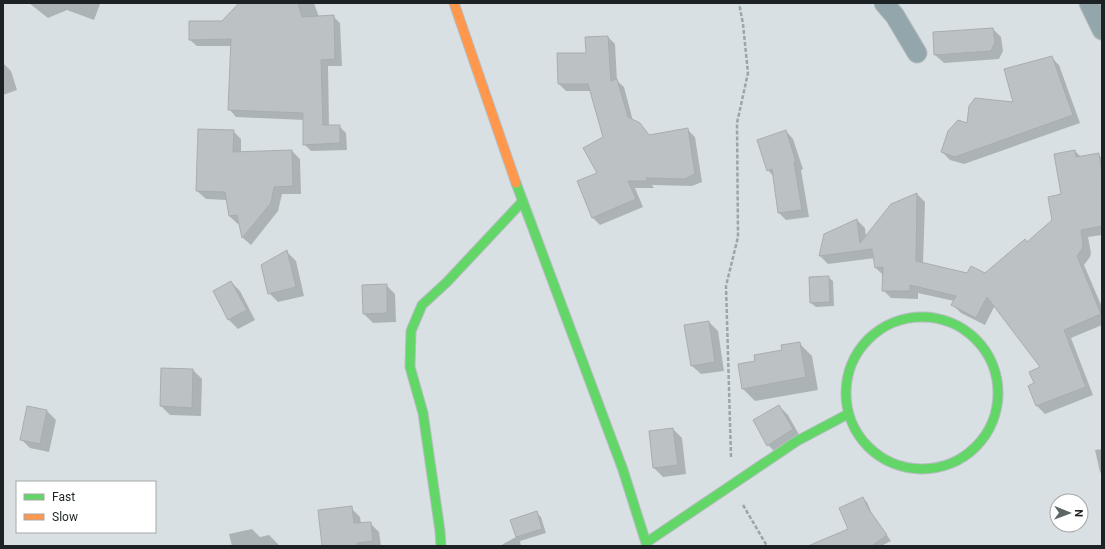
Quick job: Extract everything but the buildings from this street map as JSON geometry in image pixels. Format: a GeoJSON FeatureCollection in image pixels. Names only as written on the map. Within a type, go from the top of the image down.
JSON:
{"type":"FeatureCollection","features":[{"type":"Feature","properties":{"kind":"street"},"geometry":{"type":"LineString","coordinates":[[454,3],[522,202],[623,470],[647,544],[797,442],[848,414]]}},
{"type":"Feature","properties":{"kind":"street"},"geometry":{"type":"LineString","coordinates":[[884,3],[895,16],[917,53]]}},
{"type":"Feature","properties":{"kind":"street"},"geometry":{"type":"LineString","coordinates":[[1089,3],[1102,30]]}},
{"type":"Feature","properties":{"kind":"street"},"geometry":{"type":"LineString","coordinates":[[441,546],[423,413],[410,367],[411,331],[422,305],[447,282],[522,202]]}},
{"type":"Feature","properties":{"kind":"street"},"geometry":{"type":"LineString","coordinates":[[931,316],[960,325],[983,345],[996,371],[999,402],[990,430],[970,454],[943,467],[914,470],[885,461],[862,441],[848,414],[846,384],[855,355],[874,332],[901,318],[931,316]]}},
{"type":"Feature","properties":{"kind":"path"},"geometry":{"type":"LineString","coordinates":[[739,3],[743,24],[748,73],[737,124],[738,237],[726,286],[732,485],[767,546]]}},
{"type":"Feature","properties":{"kind":"traffic: fast"},"geometry":{"type":"LineString","coordinates":[[516,183],[623,470],[647,546]]}},
{"type":"Feature","properties":{"kind":"traffic: fast"},"geometry":{"type":"LineString","coordinates":[[441,546],[423,413],[410,367],[411,331],[422,305],[447,282],[522,202]]}},
{"type":"Feature","properties":{"kind":"traffic: fast"},"geometry":{"type":"LineString","coordinates":[[915,317],[929,317],[944,320],[958,326],[976,339],[989,357],[995,371],[998,393],[995,415],[989,429],[976,447],[958,460],[944,466],[929,469],[915,469],[900,466],[886,460],[874,452],[863,441],[855,429],[849,415],[846,400],[846,386],[849,371],[855,357],[863,345],[874,334],[886,326],[900,320],[915,317]]}},
{"type":"Feature","properties":{"kind":"traffic: fast"},"geometry":{"type":"LineString","coordinates":[[647,542],[797,441],[848,414]]}},
{"type":"Feature","properties":{"kind":"traffic: slow"},"geometry":{"type":"LineString","coordinates":[[454,3],[516,183]]}}]}
